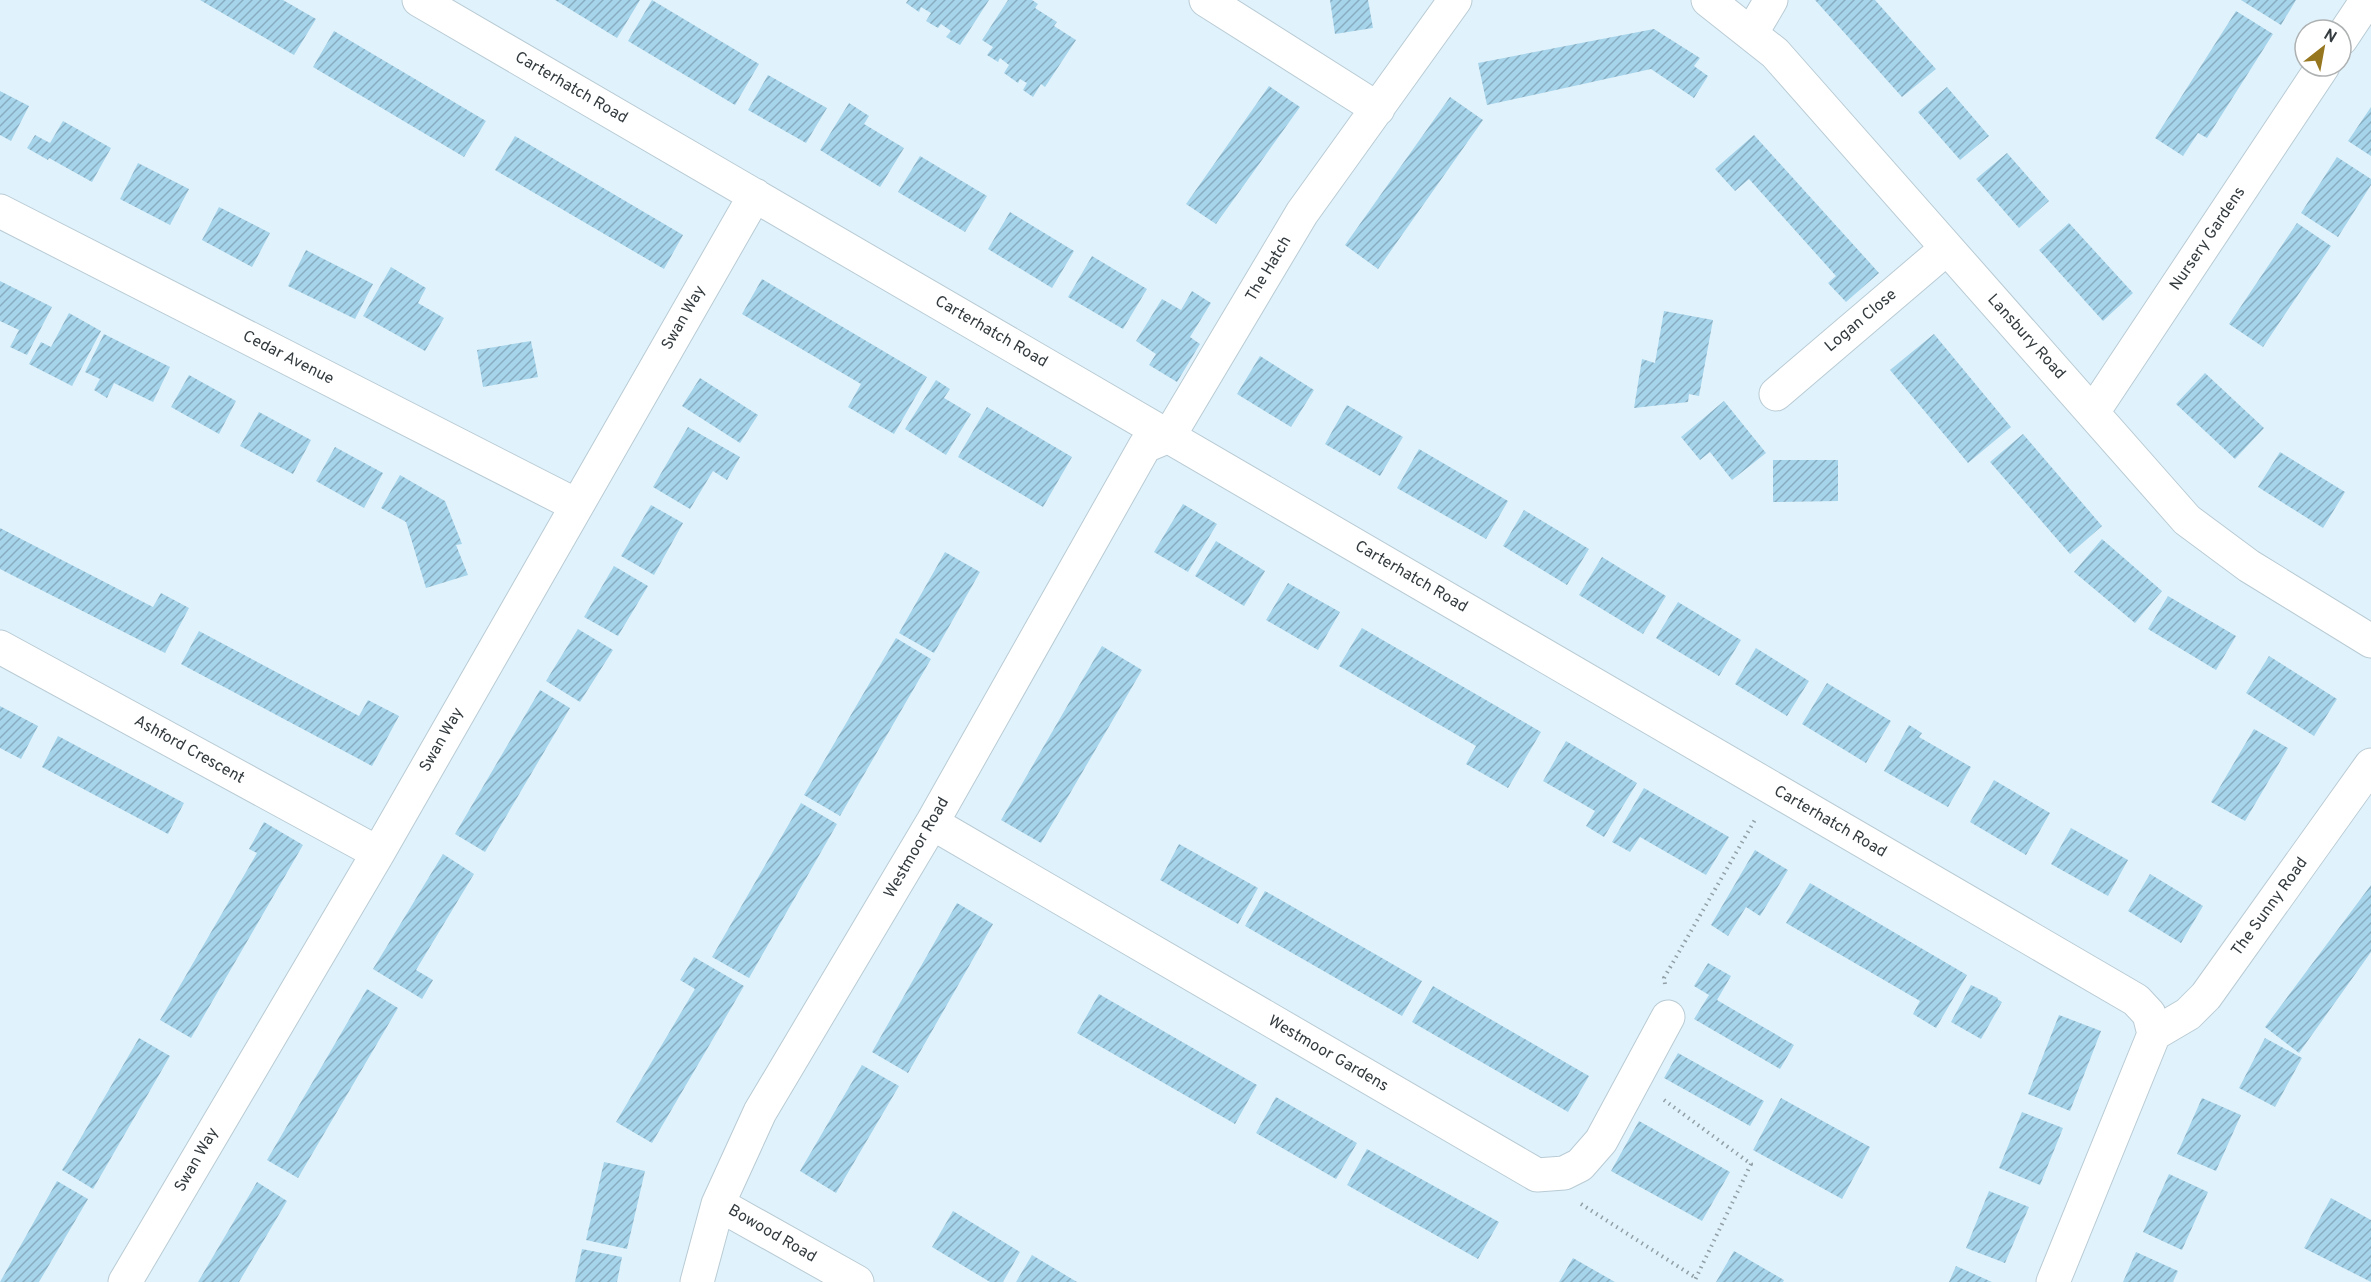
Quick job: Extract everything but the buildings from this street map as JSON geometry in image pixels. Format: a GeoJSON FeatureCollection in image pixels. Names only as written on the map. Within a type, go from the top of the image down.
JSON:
{"type":"FeatureCollection","features":[{"type":"Feature","properties":{"kind":"street","name":"Carterhatch Road"},"geometry":{"type":"LineString","coordinates":[[419,0],[2136,1000],[2149,1014],[2154,1034]]}},
{"type":"Feature","properties":{"kind":"street"},"geometry":{"type":"LineString","coordinates":[[1206,0],[1378,109]]}},
{"type":"Feature","properties":{"kind":"street","name":"The Hatch"},"geometry":{"type":"LineString","coordinates":[[1169,436],[1302,213],[1455,0]]}},
{"type":"Feature","properties":{"kind":"street","name":"Lansbury Road"},"geometry":{"type":"LineString","coordinates":[[1708,0],[1775,53],[2187,520],[2249,567],[2371,641]]}},
{"type":"Feature","properties":{"kind":"street"},"geometry":{"type":"LineString","coordinates":[[1751,34],[1771,0]]}},
{"type":"Feature","properties":{"kind":"street"},"geometry":{"type":"LineString","coordinates":[[2353,21],[2367,0]]}},
{"type":"Feature","properties":{"kind":"street","name":"Nursery Gardens"},"geometry":{"type":"LineString","coordinates":[[2093,412],[2315,78]]}},
{"type":"Feature","properties":{"kind":"street","name":"Swan Way"},"geometry":{"type":"LineString","coordinates":[[125,1282],[378,852],[755,195]]}},
{"type":"Feature","properties":{"kind":"street","name":"Cedar Avenue"},"geometry":{"type":"LineString","coordinates":[[0,211],[576,505]]}},
{"type":"Feature","properties":{"kind":"street","name":"Logan Close"},"geometry":{"type":"LineString","coordinates":[[1776,394],[1946,249]]}},
{"type":"Feature","properties":{"kind":"street","name":"Westmoor Road"},"geometry":{"type":"LineString","coordinates":[[697,1282],[718,1204],[760,1112],[932,823],[1145,446],[1169,436]]}},
{"type":"Feature","properties":{"kind":"street","name":"Ashford Crescent"},"geometry":{"type":"LineString","coordinates":[[0,647],[378,852]]}},
{"type":"Feature","properties":{"kind":"street","name":"The Sunny Road"},"geometry":{"type":"LineString","coordinates":[[2154,1034],[2188,1014],[2206,996],[2371,765]]}},
{"type":"Feature","properties":{"kind":"street","name":"Westmoor Gardens"},"geometry":{"type":"LineString","coordinates":[[932,823],[1537,1176]]}},
{"type":"Feature","properties":{"kind":"street"},"geometry":{"type":"LineString","coordinates":[[1537,1176],[1564,1173],[1580,1165],[1601,1141],[1668,1017]]}},
{"type":"Feature","properties":{"kind":"street"},"geometry":{"type":"LineString","coordinates":[[2053,1282],[2154,1034]]}},
{"type":"Feature","properties":{"kind":"street","name":"Bowood Road"},"geometry":{"type":"LineString","coordinates":[[718,1204],[857,1282]]}},
{"type":"Feature","properties":{"kind":"path"},"geometry":{"type":"LineString","coordinates":[[1668,1017],[1664,978],[1773,789]]}},
{"type":"Feature","properties":{"kind":"path"},"geometry":{"type":"LineString","coordinates":[[1537,1176],[1695,1280],[1751,1164],[1635,1079]]}}]}
